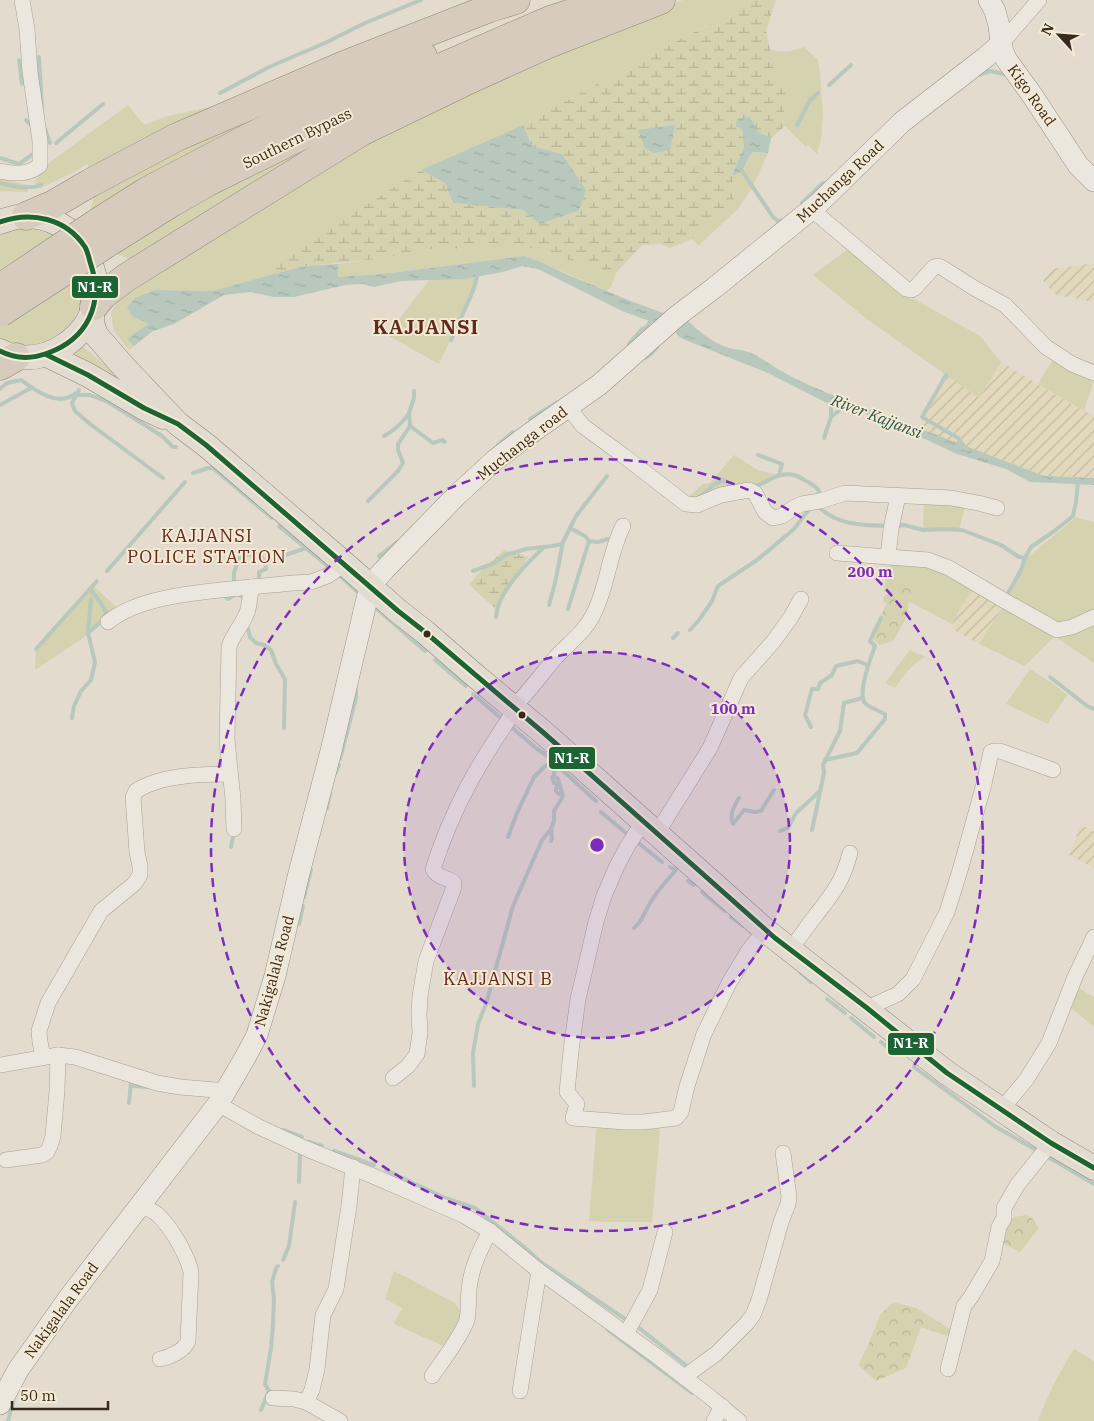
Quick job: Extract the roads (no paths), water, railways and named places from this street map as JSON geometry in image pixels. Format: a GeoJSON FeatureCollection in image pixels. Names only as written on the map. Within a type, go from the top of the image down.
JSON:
{"type":"FeatureCollection","features":[{"type":"Feature","properties":{"kind":"highway"},"geometry":{"type":"LineString","coordinates":[[9,218],[54,204],[90,182],[178,137],[344,65],[490,8],[516,0]]}},
{"type":"Feature","properties":{"kind":"highway","name":"Southern Bypass"},"geometry":{"type":"LineString","coordinates":[[0,313],[100,234],[147,191],[331,96],[480,31],[564,0]]}},
{"type":"Feature","properties":{"kind":"highway","name":"Southern Bypass"},"geometry":{"type":"LineString","coordinates":[[0,288],[100,234],[173,202],[208,182],[437,69],[550,20],[612,0]]}},
{"type":"Feature","properties":{"kind":"highway"},"geometry":{"type":"LineString","coordinates":[[93,308],[103,295],[127,277],[361,132],[546,45],[661,0]]}},
{"type":"Feature","properties":{"kind":"main road"},"geometry":{"type":"LineString","coordinates":[[9,218],[47,219],[68,230],[85,248],[96,282],[92,323],[96,335],[178,424],[206,445],[515,708],[765,930],[867,1008],[947,1073],[1051,1143],[1094,1168]]}},
{"type":"Feature","properties":{"kind":"main road"},"geometry":{"type":"LineString","coordinates":[[5,358],[31,358],[47,355],[66,345],[79,333],[93,308]]}},
{"type":"Feature","properties":{"kind":"main road"},"geometry":{"type":"LineString","coordinates":[[47,355],[88,375],[144,408],[178,424]]}},
{"type":"Feature","properties":{"kind":"street"},"geometry":{"type":"LineString","coordinates":[[0,171],[26,173],[40,165],[40,141],[22,0]]}},
{"type":"Feature","properties":{"kind":"street","name":"Kigo Road"},"geometry":{"type":"LineString","coordinates":[[989,0],[1000,26],[1002,50],[1006,59],[1042,109],[1078,165],[1094,181]]}},
{"type":"Feature","properties":{"kind":"street"},"geometry":{"type":"LineString","coordinates":[[1001,44],[1039,0]]}},
{"type":"Feature","properties":{"kind":"street","name":"Muchanga Road"},"geometry":{"type":"LineString","coordinates":[[669,323],[811,209],[902,122],[1001,44]]}},
{"type":"Feature","properties":{"kind":"street"},"geometry":{"type":"LineString","coordinates":[[811,209],[906,289],[911,290],[914,288],[934,267],[941,267],[1006,305],[1046,348],[1072,364],[1094,373]]}},
{"type":"Feature","properties":{"kind":"street","name":"Muchanga road"},"geometry":{"type":"LineString","coordinates":[[370,586],[457,495],[495,460],[599,385],[669,323]]}},
{"type":"Feature","properties":{"kind":"street"},"geometry":{"type":"LineString","coordinates":[[568,407],[583,426],[686,504],[690,505],[697,505],[721,495],[749,490],[755,493],[765,512],[773,518],[782,516],[802,504],[820,501],[845,493],[951,498],[997,508]]}},
{"type":"Feature","properties":{"kind":"street"},"geometry":{"type":"LineString","coordinates":[[888,557],[891,529],[898,496]]}},
{"type":"Feature","properties":{"kind":"street"},"geometry":{"type":"LineString","coordinates":[[393,1078],[408,1066],[417,1054],[420,1033],[419,1005],[424,968],[454,887],[454,883],[451,880],[436,874],[433,869],[441,842],[454,811],[473,775],[515,708],[558,655],[593,617],[606,580],[615,542],[623,526]]}},
{"type":"Feature","properties":{"kind":"street"},"geometry":{"type":"LineString","coordinates":[[837,553],[928,560],[949,568],[1057,630],[1072,627],[1094,617]]}},
{"type":"Feature","properties":{"kind":"street"},"geometry":{"type":"LineString","coordinates":[[108,622],[115,616],[137,606],[164,599],[200,592],[310,582],[327,576],[345,564]]}},
{"type":"Feature","properties":{"kind":"street","name":"Nakigalala Road"},"geometry":{"type":"LineString","coordinates":[[0,1404],[18,1370],[68,1299],[222,1098],[257,1034],[273,984],[370,586]]}},
{"type":"Feature","properties":{"kind":"street"},"geometry":{"type":"LineString","coordinates":[[234,829],[227,723],[229,647],[231,640],[246,615],[250,604],[251,587]]}},
{"type":"Feature","properties":{"kind":"street"},"geometry":{"type":"LineString","coordinates":[[765,930],[749,950],[716,1010],[696,1054],[686,1086],[681,1112],[676,1118],[625,1122],[574,1118],[577,1104],[567,1092],[578,998],[594,930],[604,896],[616,868],[627,847],[650,827],[710,748],[741,678],[773,642],[801,599]]}},
{"type":"Feature","properties":{"kind":"street"},"geometry":{"type":"LineString","coordinates":[[867,1008],[898,994],[913,979],[947,912],[982,791],[991,752],[994,750],[1000,751],[1053,770]]}},
{"type":"Feature","properties":{"kind":"street"},"geometry":{"type":"LineString","coordinates":[[6,1160],[42,1155],[47,1152],[50,1146],[56,1099],[51,1056],[40,1042],[39,1031],[52,996],[101,911],[134,884],[140,875],[133,797],[136,791],[152,784],[191,775],[230,774]]}},
{"type":"Feature","properties":{"kind":"street"},"geometry":{"type":"LineString","coordinates":[[790,950],[834,893],[842,879],[850,853]]}},
{"type":"Feature","properties":{"kind":"street"},"geometry":{"type":"LineString","coordinates":[[1001,1110],[1026,1080],[1049,1043],[1075,977],[1094,937]]}},
{"type":"Feature","properties":{"kind":"street"},"geometry":{"type":"LineString","coordinates":[[0,1065],[51,1056],[75,1057],[157,1083],[222,1098],[259,1127],[463,1215],[490,1231],[539,1271],[684,1377],[739,1421]]}},
{"type":"Feature","properties":{"kind":"street"},"geometry":{"type":"LineString","coordinates":[[948,1369],[964,1306],[992,1262],[999,1227],[1004,1218],[1004,1208],[1018,1184],[1051,1143]]}},
{"type":"Feature","properties":{"kind":"street"},"geometry":{"type":"LineString","coordinates":[[684,1377],[717,1353],[747,1324],[753,1315],[788,1204],[789,1197],[783,1153]]}},
{"type":"Feature","properties":{"kind":"street"},"geometry":{"type":"LineString","coordinates":[[306,1402],[312,1390],[317,1369],[323,1315],[336,1289],[349,1206],[352,1167]]}},
{"type":"Feature","properties":{"kind":"street"},"geometry":{"type":"LineString","coordinates":[[140,1205],[156,1213],[166,1224],[189,1263],[191,1272],[188,1341],[184,1349],[160,1359]]}},
{"type":"Feature","properties":{"kind":"street"},"geometry":{"type":"LineString","coordinates":[[432,1376],[466,1322],[468,1315],[468,1291],[473,1270],[478,1253],[490,1231]]}},
{"type":"Feature","properties":{"kind":"street"},"geometry":{"type":"LineString","coordinates":[[626,1334],[650,1290],[665,1232]]}},
{"type":"Feature","properties":{"kind":"street"},"geometry":{"type":"LineString","coordinates":[[520,1391],[539,1271]]}},
{"type":"Feature","properties":{"kind":"street"},"geometry":{"type":"LineString","coordinates":[[273,1398],[294,1399],[306,1402],[340,1421]]}},
{"type":"Feature","properties":{"kind":"street"},"geometry":{"type":"LineString","coordinates":[[714,1421],[722,1406]]}},
{"type":"Feature","properties":{"kind":"water"},"geometry":{"type":"Polygon","coordinates":[[[750,117],[758,132],[771,138],[768,153],[753,152],[742,171],[732,176],[744,147],[742,129],[736,126],[737,119],[750,117]]]}},
{"type":"Feature","properties":{"kind":"water"},"geometry":{"type":"Polygon","coordinates":[[[523,125],[532,146],[562,154],[586,190],[579,210],[540,224],[523,210],[453,203],[445,183],[421,170],[523,125]]]}},
{"type":"Feature","properties":{"kind":"water"},"geometry":{"type":"Polygon","coordinates":[[[675,125],[670,150],[654,153],[645,148],[638,130],[675,125]]]}},
{"type":"Feature","properties":{"kind":"water"},"geometry":{"type":"Polygon","coordinates":[[[524,256],[666,314],[658,324],[622,311],[538,269],[522,266],[503,272],[463,279],[401,281],[374,287],[363,284],[345,285],[294,297],[274,297],[250,292],[224,295],[174,324],[153,331],[134,346],[127,339],[149,324],[132,316],[127,307],[135,298],[156,290],[213,291],[305,266],[338,264],[338,277],[383,274],[524,256]]]}},
{"type":"Feature","properties":{"kind":"water","name":"River Kajjansi"},"geometry":{"type":"Polygon","coordinates":[[[687,320],[702,333],[721,345],[751,353],[781,371],[830,394],[1044,476],[1094,478],[1094,485],[1030,482],[1006,469],[957,454],[856,410],[835,407],[768,373],[683,339],[677,335],[675,330],[687,320]]]}},
{"type":"Feature","properties":{"kind":"waterway"},"geometry":{"type":"LineString","coordinates":[[220,93],[269,67],[325,43],[365,23],[421,0]]}},
{"type":"Feature","properties":{"kind":"waterway"},"geometry":{"type":"LineString","coordinates":[[39,57],[42,107]]}},
{"type":"Feature","properties":{"kind":"waterway"},"geometry":{"type":"LineString","coordinates":[[19,60],[22,84]]}},
{"type":"Feature","properties":{"kind":"waterway"},"geometry":{"type":"LineString","coordinates":[[829,85],[851,65]]}},
{"type":"Feature","properties":{"kind":"waterway"},"geometry":{"type":"LineString","coordinates":[[978,75],[991,71],[1007,75]]}},
{"type":"Feature","properties":{"kind":"waterway"},"geometry":{"type":"LineString","coordinates":[[797,125],[810,100],[818,93]]}},
{"type":"Feature","properties":{"kind":"waterway"},"geometry":{"type":"LineString","coordinates":[[56,143],[103,104]]}},
{"type":"Feature","properties":{"kind":"waterway"},"geometry":{"type":"LineString","coordinates":[[26,120],[30,124]]}},
{"type":"Feature","properties":{"kind":"waterway"},"geometry":{"type":"LineString","coordinates":[[45,129],[50,143]]}},
{"type":"Feature","properties":{"kind":"waterway"},"geometry":{"type":"LineString","coordinates":[[0,158],[19,164],[33,154]]}},
{"type":"Feature","properties":{"kind":"waterway"},"geometry":{"type":"LineString","coordinates":[[742,171],[773,217],[778,221],[784,220]]}},
{"type":"Feature","properties":{"kind":"waterway"},"geometry":{"type":"LineString","coordinates":[[0,183],[26,187],[41,185]]}},
{"type":"Feature","properties":{"kind":"waterway"},"geometry":{"type":"LineString","coordinates":[[802,203],[823,183]]}},
{"type":"Feature","properties":{"kind":"waterway"},"geometry":{"type":"LineString","coordinates":[[451,340],[473,291],[478,273]]}},
{"type":"Feature","properties":{"kind":"waterway"},"geometry":{"type":"LineString","coordinates":[[629,344],[642,329],[647,327],[652,318]]}},
{"type":"Feature","properties":{"kind":"waterway"},"geometry":{"type":"LineString","coordinates":[[645,358],[658,346]]}},
{"type":"Feature","properties":{"kind":"waterway","name":"River Kajjansi"},"geometry":{"type":"LineString","coordinates":[[946,375],[922,417],[958,438],[966,449]]}},
{"type":"Feature","properties":{"kind":"waterway"},"geometry":{"type":"LineString","coordinates":[[0,389],[7,383],[21,380],[41,393],[55,398],[62,399],[76,393]]}},
{"type":"Feature","properties":{"kind":"waterway"},"geometry":{"type":"LineString","coordinates":[[0,405],[31,388]]}},
{"type":"Feature","properties":{"kind":"waterway"},"geometry":{"type":"LineString","coordinates":[[79,390],[72,403],[75,411],[163,478]]}},
{"type":"Feature","properties":{"kind":"waterway"},"geometry":{"type":"LineString","coordinates":[[368,501],[398,471],[403,463],[398,450],[398,444],[410,426],[409,413],[414,398],[414,391]]}},
{"type":"Feature","properties":{"kind":"waterway"},"geometry":{"type":"LineString","coordinates":[[77,395],[90,395],[108,402],[162,436],[173,447],[176,447]]}},
{"type":"Feature","properties":{"kind":"waterway","name":"River Kajjansi"},"geometry":{"type":"LineString","coordinates":[[824,438],[831,417],[831,401]]}},
{"type":"Feature","properties":{"kind":"waterway"},"geometry":{"type":"LineString","coordinates":[[530,419],[558,402]]}},
{"type":"Feature","properties":{"kind":"waterway","name":"River Kajjansi"},"geometry":{"type":"LineString","coordinates":[[831,417],[845,406]]}},
{"type":"Feature","properties":{"kind":"waterway"},"geometry":{"type":"LineString","coordinates":[[384,436],[398,426],[409,413]]}},
{"type":"Feature","properties":{"kind":"waterway"},"geometry":{"type":"LineString","coordinates":[[410,426],[433,443],[442,440],[445,442]]}},
{"type":"Feature","properties":{"kind":"waterway"},"geometry":{"type":"LineString","coordinates":[[498,445],[513,432]]}},
{"type":"Feature","properties":{"kind":"waterway"},"geometry":{"type":"LineString","coordinates":[[758,455],[782,464],[779,475]]}},
{"type":"Feature","properties":{"kind":"waterway"},"geometry":{"type":"LineString","coordinates":[[193,473],[213,468],[272,518]]}},
{"type":"Feature","properties":{"kind":"waterway"},"geometry":{"type":"LineString","coordinates":[[753,487],[778,476],[789,474],[798,476],[813,485],[818,490],[820,496]]}},
{"type":"Feature","properties":{"kind":"waterway"},"geometry":{"type":"LineString","coordinates":[[473,571],[492,564],[506,555],[526,549],[562,544],[576,516],[607,476]]}},
{"type":"Feature","properties":{"kind":"waterway"},"geometry":{"type":"LineString","coordinates":[[700,496],[716,483],[724,480],[734,488]]}},
{"type":"Feature","properties":{"kind":"waterway"},"geometry":{"type":"LineString","coordinates":[[896,526],[904,525],[923,530],[962,530],[1001,545],[1019,557],[1025,558],[1031,547],[1073,516],[1078,481]]}},
{"type":"Feature","properties":{"kind":"waterway"},"geometry":{"type":"LineString","coordinates":[[107,571],[185,482]]}},
{"type":"Feature","properties":{"kind":"waterway"},"geometry":{"type":"LineString","coordinates":[[820,503],[820,508],[835,518],[862,525],[889,526]]}},
{"type":"Feature","properties":{"kind":"waterway"},"geometry":{"type":"LineString","coordinates":[[690,630],[712,601],[718,586],[757,560],[794,529],[811,508]]}},
{"type":"Feature","properties":{"kind":"waterway"},"geometry":{"type":"LineString","coordinates":[[279,526],[330,568]]}},
{"type":"Feature","properties":{"kind":"waterway"},"geometry":{"type":"LineString","coordinates":[[568,609],[589,541],[585,536],[570,528]]}},
{"type":"Feature","properties":{"kind":"waterway"},"geometry":{"type":"LineString","coordinates":[[589,541],[598,542],[608,539],[614,542]]}},
{"type":"Feature","properties":{"kind":"waterway"},"geometry":{"type":"LineString","coordinates":[[379,556],[397,542]]}},
{"type":"Feature","properties":{"kind":"waterway"},"geometry":{"type":"LineString","coordinates":[[549,605],[563,542]]}},
{"type":"Feature","properties":{"kind":"waterway"},"geometry":{"type":"LineString","coordinates":[[265,562],[306,548]]}},
{"type":"Feature","properties":{"kind":"waterway"},"geometry":{"type":"LineString","coordinates":[[496,617],[501,598],[507,589],[543,548]]}},
{"type":"Feature","properties":{"kind":"waterway"},"geometry":{"type":"LineString","coordinates":[[234,584],[234,573],[239,558],[260,554],[265,562],[266,569],[259,572],[259,583]]}},
{"type":"Feature","properties":{"kind":"waterway"},"geometry":{"type":"LineString","coordinates":[[1004,594],[1007,595],[1021,570],[1025,558]]}},
{"type":"Feature","properties":{"kind":"waterway"},"geometry":{"type":"LineString","coordinates":[[339,575],[361,595]]}},
{"type":"Feature","properties":{"kind":"waterway"},"geometry":{"type":"LineString","coordinates":[[36,649],[97,581]]}},
{"type":"Feature","properties":{"kind":"waterway"},"geometry":{"type":"LineString","coordinates":[[88,633],[104,619],[106,612],[90,589]]}},
{"type":"Feature","properties":{"kind":"waterway"},"geometry":{"type":"LineString","coordinates":[[226,597],[228,599],[237,593],[246,599]]}},
{"type":"Feature","properties":{"kind":"waterway"},"geometry":{"type":"LineString","coordinates":[[72,718],[74,706],[81,691],[91,680],[95,662],[88,633],[91,599]]}},
{"type":"Feature","properties":{"kind":"waterway"},"geometry":{"type":"LineString","coordinates":[[375,607],[425,651]]}},
{"type":"Feature","properties":{"kind":"waterway"},"geometry":{"type":"LineString","coordinates":[[825,760],[857,753],[885,719],[885,714],[866,704],[863,700],[863,685],[875,646],[870,641],[881,618]]}},
{"type":"Feature","properties":{"kind":"waterway"},"geometry":{"type":"LineString","coordinates":[[245,625],[250,637],[256,643],[264,645],[271,650],[276,664],[285,679],[284,728]]}},
{"type":"Feature","properties":{"kind":"waterway"},"geometry":{"type":"LineString","coordinates":[[673,638],[678,633]]}},
{"type":"Feature","properties":{"kind":"waterway"},"geometry":{"type":"LineString","coordinates":[[435,660],[466,686]]}},
{"type":"Feature","properties":{"kind":"waterway"},"geometry":{"type":"LineString","coordinates":[[811,727],[805,715],[812,689],[818,689],[820,683],[832,675],[836,666],[858,661],[867,665]]}},
{"type":"Feature","properties":{"kind":"waterway"},"geometry":{"type":"LineString","coordinates":[[1050,677],[1087,706],[1094,709]]}},
{"type":"Feature","properties":{"kind":"waterway"},"geometry":{"type":"LineString","coordinates":[[340,759],[356,698],[356,689]]}},
{"type":"Feature","properties":{"kind":"waterway"},"geometry":{"type":"LineString","coordinates":[[473,694],[502,719]]}},
{"type":"Feature","properties":{"kind":"waterway"},"geometry":{"type":"LineString","coordinates":[[812,830],[824,773],[823,765],[840,731],[844,703],[862,698]]}},
{"type":"Feature","properties":{"kind":"waterway"},"geometry":{"type":"LineString","coordinates":[[510,726],[556,762],[551,765]]}},
{"type":"Feature","properties":{"kind":"waterway"},"geometry":{"type":"LineString","coordinates":[[508,837],[534,777],[544,767],[554,761]]}},
{"type":"Feature","properties":{"kind":"waterway"},"geometry":{"type":"LineString","coordinates":[[335,774],[339,765]]}},
{"type":"Feature","properties":{"kind":"waterway"},"geometry":{"type":"LineString","coordinates":[[551,841],[554,811],[563,796],[558,779],[554,776],[556,769],[560,768],[596,801]]}},
{"type":"Feature","properties":{"kind":"waterway"},"geometry":{"type":"LineString","coordinates":[[554,776],[552,777],[554,783],[560,785]]}},
{"type":"Feature","properties":{"kind":"waterway"},"geometry":{"type":"LineString","coordinates":[[560,786],[556,788],[556,791],[559,794],[562,791]]}},
{"type":"Feature","properties":{"kind":"waterway"},"geometry":{"type":"LineString","coordinates":[[739,798],[732,814],[733,824],[744,810],[761,811],[774,790]]}},
{"type":"Feature","properties":{"kind":"waterway"},"geometry":{"type":"LineString","coordinates":[[780,831],[788,828],[796,813],[820,791]]}},
{"type":"Feature","properties":{"kind":"waterway"},"geometry":{"type":"LineString","coordinates":[[327,808],[330,793]]}},
{"type":"Feature","properties":{"kind":"waterway"},"geometry":{"type":"LineString","coordinates":[[601,812],[627,834]]}},
{"type":"Feature","properties":{"kind":"waterway"},"geometry":{"type":"LineString","coordinates":[[474,1086],[473,1053],[478,1024],[486,1004],[513,906],[542,840],[551,829]]}},
{"type":"Feature","properties":{"kind":"waterway"},"geometry":{"type":"LineString","coordinates":[[231,847],[234,832]]}},
{"type":"Feature","properties":{"kind":"waterway"},"geometry":{"type":"LineString","coordinates":[[636,841],[662,862]]}},
{"type":"Feature","properties":{"kind":"waterway"},"geometry":{"type":"LineString","coordinates":[[634,928],[641,920],[658,891],[676,870],[670,867]]}},
{"type":"Feature","properties":{"kind":"waterway"},"geometry":{"type":"LineString","coordinates":[[304,897],[311,870]]}},
{"type":"Feature","properties":{"kind":"waterway"},"geometry":{"type":"LineString","coordinates":[[688,881],[694,885]]}},
{"type":"Feature","properties":{"kind":"waterway"},"geometry":{"type":"LineString","coordinates":[[702,892],[725,911]]}},
{"type":"Feature","properties":{"kind":"waterway"},"geometry":{"type":"LineString","coordinates":[[299,924],[303,906]]}},
{"type":"Feature","properties":{"kind":"waterway"},"geometry":{"type":"LineString","coordinates":[[731,917],[743,926]]}},
{"type":"Feature","properties":{"kind":"waterway"},"geometry":{"type":"LineString","coordinates":[[800,972],[811,982]]}},
{"type":"Feature","properties":{"kind":"waterway"},"geometry":{"type":"LineString","coordinates":[[827,999],[845,1013]]}},
{"type":"Feature","properties":{"kind":"waterway"},"geometry":{"type":"LineString","coordinates":[[851,1018],[874,1037]]}},
{"type":"Feature","properties":{"kind":"waterway"},"geometry":{"type":"LineString","coordinates":[[881,1042],[896,1054]]}},
{"type":"Feature","properties":{"kind":"waterway"},"geometry":{"type":"LineString","coordinates":[[914,1067],[996,1127],[1038,1151]]}},
{"type":"Feature","properties":{"kind":"waterway"},"geometry":{"type":"LineString","coordinates":[[129,1103],[132,1078]]}},
{"type":"Feature","properties":{"kind":"waterway"},"geometry":{"type":"LineString","coordinates":[[131,1086],[148,1087]]}},
{"type":"Feature","properties":{"kind":"waterway"},"geometry":{"type":"LineString","coordinates":[[283,1130],[302,1137]]}},
{"type":"Feature","properties":{"kind":"waterway"},"geometry":{"type":"LineString","coordinates":[[309,1142],[322,1146]]}},
{"type":"Feature","properties":{"kind":"waterway"},"geometry":{"type":"LineString","coordinates":[[299,1151],[299,1182]]}},
{"type":"Feature","properties":{"kind":"waterway"},"geometry":{"type":"LineString","coordinates":[[334,1151],[374,1165]]}},
{"type":"Feature","properties":{"kind":"waterway"},"geometry":{"type":"LineString","coordinates":[[1048,1157],[1094,1184]]}},
{"type":"Feature","properties":{"kind":"waterway"},"geometry":{"type":"LineString","coordinates":[[386,1170],[445,1198],[475,1208],[542,1263],[628,1321]]}},
{"type":"Feature","properties":{"kind":"waterway"},"geometry":{"type":"LineString","coordinates":[[283,1260],[289,1246],[295,1202]]}},
{"type":"Feature","properties":{"kind":"waterway"},"geometry":{"type":"LineString","coordinates":[[261,1410],[269,1391],[265,1384],[273,1325],[274,1298],[272,1282],[278,1266]]}},
{"type":"Feature","properties":{"kind":"waterway"},"geometry":{"type":"LineString","coordinates":[[638,1327],[688,1367]]}},
{"type":"Feature","properties":{"kind":"waterway"},"geometry":{"type":"LineString","coordinates":[[608,1330],[692,1393]]}},
{"type":"Feature","properties":{"kind":"waterway"},"geometry":{"type":"LineString","coordinates":[[8,1421],[13,1402]]}},
{"type":"Feature","properties":{"kind":"district","name":"KAJJANSI"},"geometry":{"type":"Point","coordinates":[426,326]}},
{"type":"Feature","properties":{"kind":"district","name":"KAJJANSI POLICE STATION"},"geometry":{"type":"Point","coordinates":[207,545]}},
{"type":"Feature","properties":{"kind":"district","name":"KAJJANSI B"},"geometry":{"type":"Point","coordinates":[498,978]}}]}
